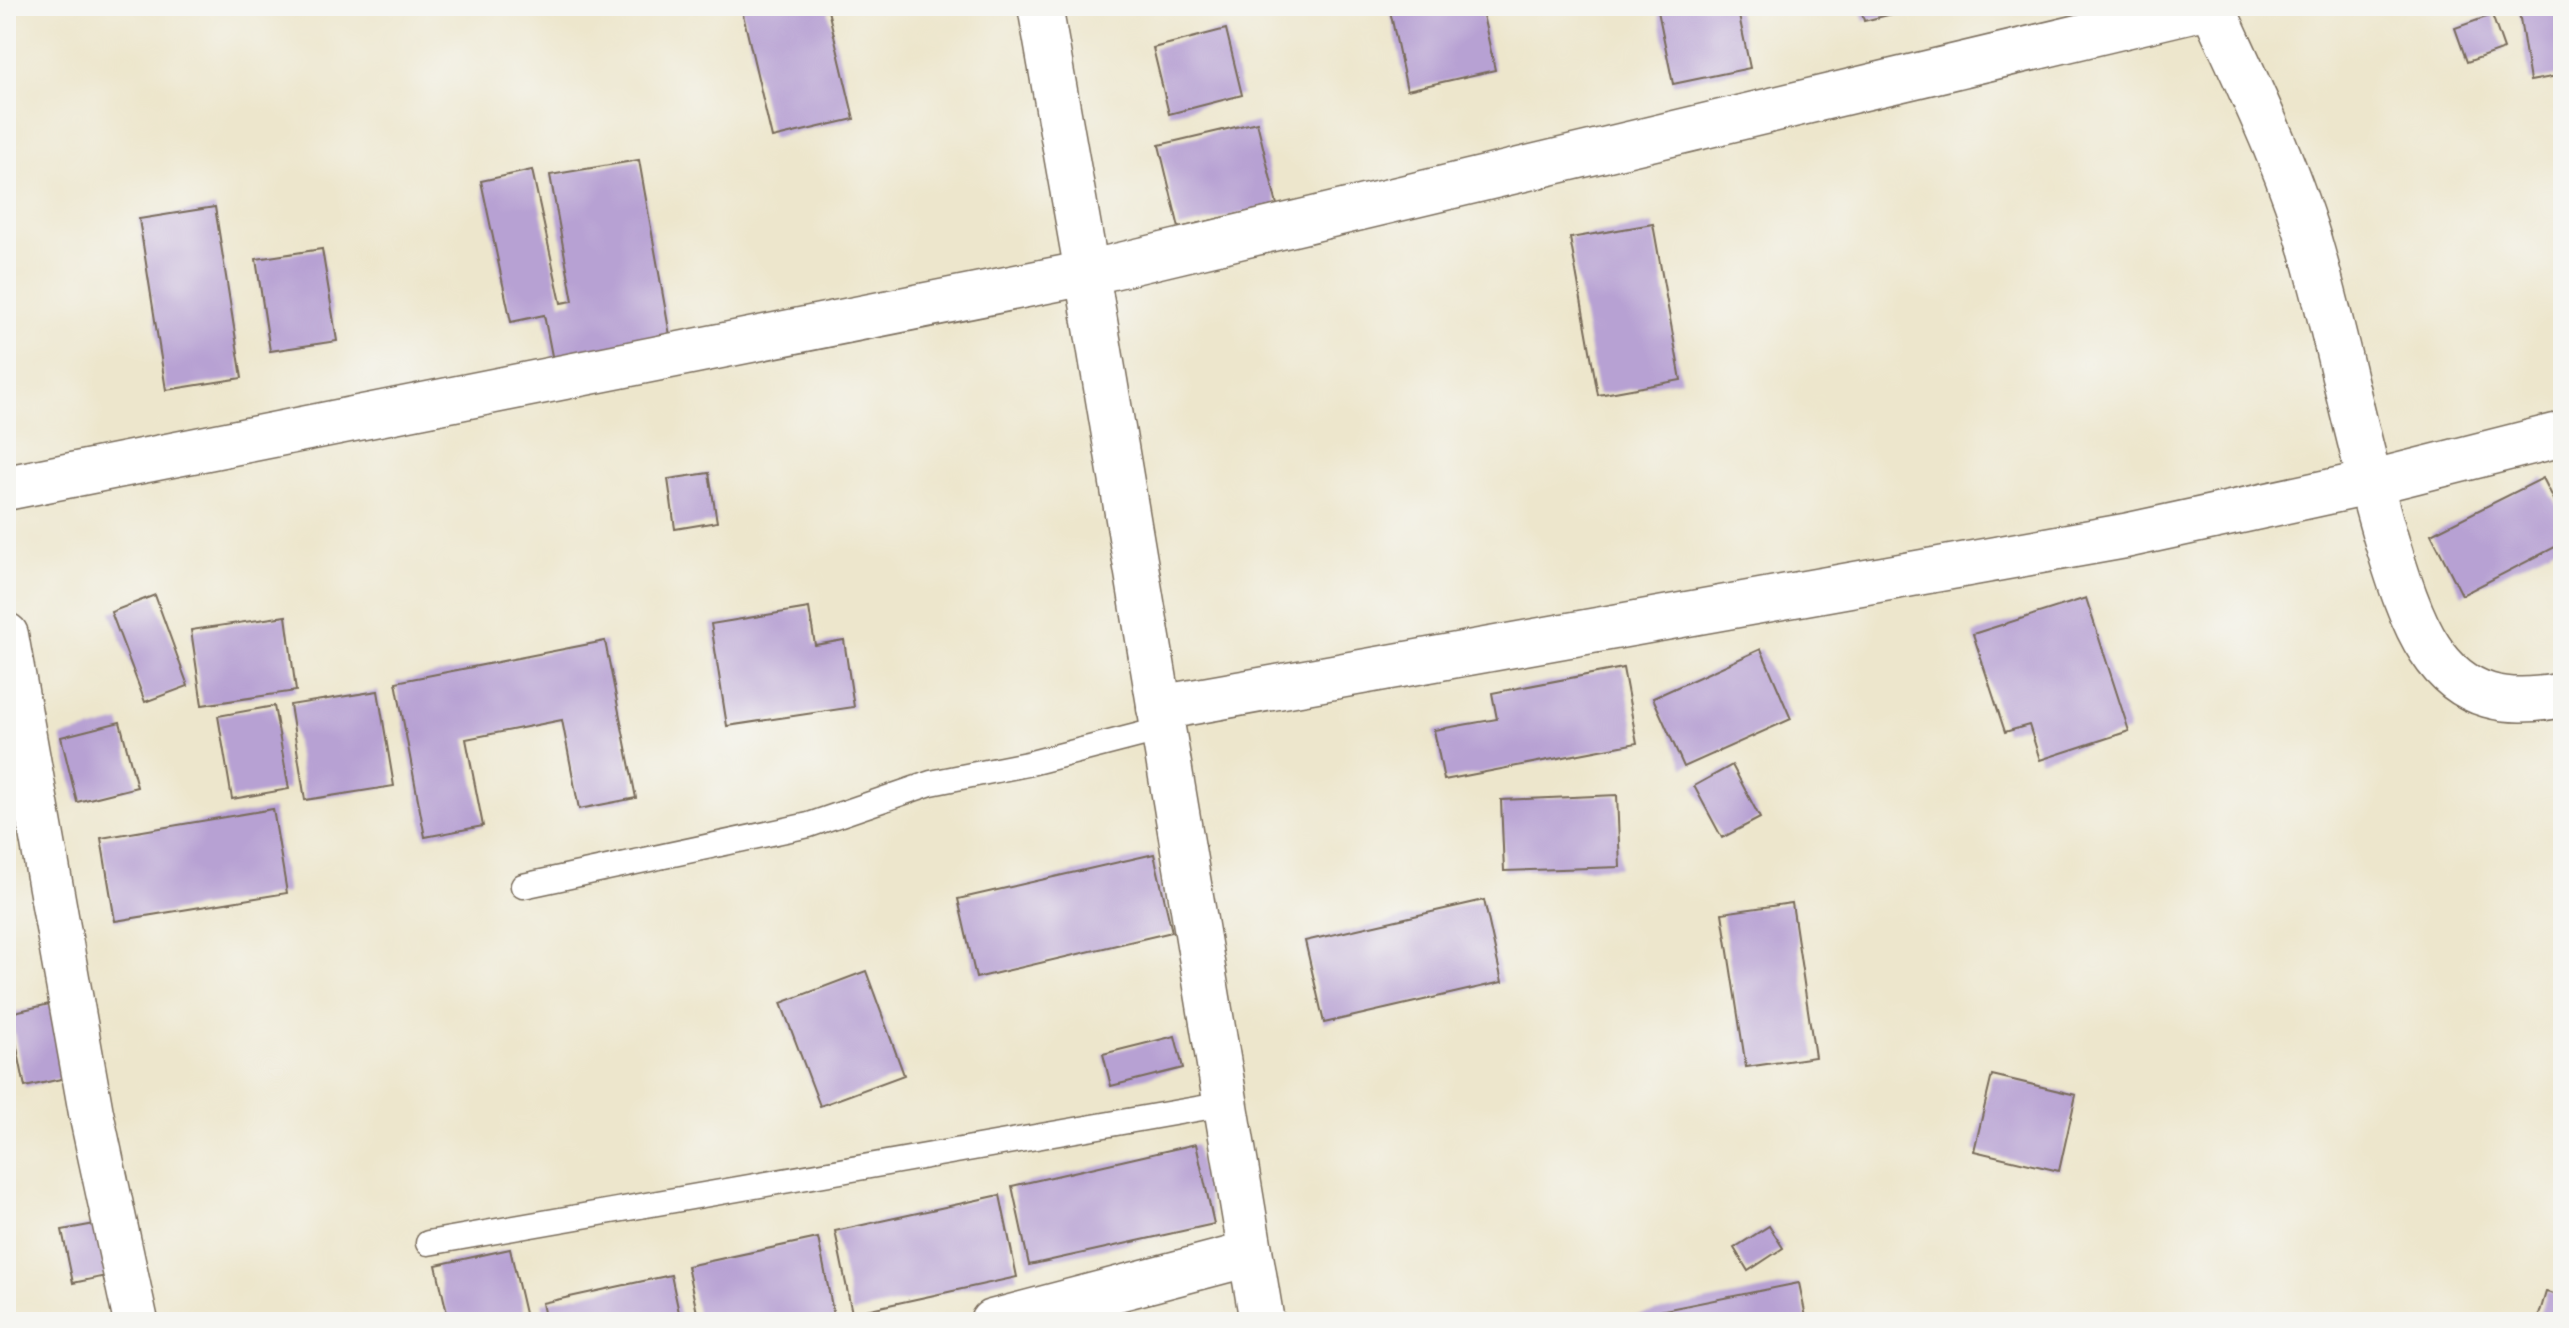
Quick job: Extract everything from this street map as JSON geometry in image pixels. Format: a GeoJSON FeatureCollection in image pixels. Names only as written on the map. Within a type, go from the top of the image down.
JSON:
{"type":"FeatureCollection","features":[{"type":"Feature","properties":{"kind":"street"},"geometry":{"type":"LineString","coordinates":[[1040,6],[1262,1322]]}},
{"type":"Feature","properties":{"kind":"street"},"geometry":{"type":"LineString","coordinates":[[6,488],[1087,273],[2211,6],[2279,153],[2313,252],[2369,483],[2401,587],[2430,650],[2458,681],[2478,693],[2509,701],[2563,695]]}},
{"type":"Feature","properties":{"kind":"street"},"geometry":{"type":"LineString","coordinates":[[1161,718],[2125,536],[2369,483],[2563,434]]}},
{"type":"Feature","properties":{"kind":"street"},"geometry":{"type":"LineString","coordinates":[[6,635],[91,1113],[136,1322]]}},
{"type":"Feature","properties":{"kind":"street"},"geometry":{"type":"LineString","coordinates":[[992,1322],[1250,1254]]}},
{"type":"Feature","properties":{"kind":"lane"},"geometry":{"type":"LineString","coordinates":[[523,886],[809,825],[931,783],[1027,764],[1161,718]]}},
{"type":"Feature","properties":{"kind":"lane"},"geometry":{"type":"LineString","coordinates":[[428,1243],[1225,1104]]}},
{"type":"Feature","properties":{"kind":"building"},"geometry":{"type":"Polygon","coordinates":[[[741,6],[827,6],[854,119],[772,138],[741,6]]]}},
{"type":"Feature","properties":{"kind":"building"},"geometry":{"type":"Polygon","coordinates":[[[1389,6],[1481,6],[1495,70],[1407,90],[1389,6]]]}},
{"type":"Feature","properties":{"kind":"building"},"geometry":{"type":"Polygon","coordinates":[[[1657,6],[1737,6],[1750,68],[1673,84],[1657,6]]]}},
{"type":"Feature","properties":{"kind":"building"},"geometry":{"type":"Polygon","coordinates":[[[1860,6],[1920,6],[1920,7],[1864,21],[1860,6]]]}},
{"type":"Feature","properties":{"kind":"building"},"geometry":{"type":"Polygon","coordinates":[[[2518,6],[2563,6],[2563,75],[2530,81],[2518,6]]]}},
{"type":"Feature","properties":{"kind":"building"},"geometry":{"type":"Polygon","coordinates":[[[2492,15],[2504,49],[2467,62],[2455,28],[2492,15]]]}},
{"type":"Feature","properties":{"kind":"building"},"geometry":{"type":"Polygon","coordinates":[[[1226,29],[1242,95],[1169,114],[1153,48],[1226,29]]]}},
{"type":"Feature","properties":{"kind":"building"},"geometry":{"type":"Polygon","coordinates":[[[1257,122],[1277,205],[1179,228],[1159,145],[1257,122]]]}},
{"type":"Feature","properties":{"kind":"building"},"geometry":{"type":"Polygon","coordinates":[[[639,160],[671,341],[553,361],[544,315],[511,322],[481,181],[532,170],[561,303],[573,301],[550,175],[639,160]]]}},
{"type":"Feature","properties":{"kind":"building"},"geometry":{"type":"Polygon","coordinates":[[[215,207],[242,378],[166,390],[139,219],[215,207]]]}},
{"type":"Feature","properties":{"kind":"building"},"geometry":{"type":"Polygon","coordinates":[[[1653,224],[1681,380],[1598,395],[1570,238],[1653,224]]]}},
{"type":"Feature","properties":{"kind":"building"},"geometry":{"type":"Polygon","coordinates":[[[322,249],[337,341],[270,351],[256,259],[322,249]]]}},
{"type":"Feature","properties":{"kind":"building"},"geometry":{"type":"Polygon","coordinates":[[[709,473],[717,522],[675,529],[668,479],[709,473]]]}},
{"type":"Feature","properties":{"kind":"building"},"geometry":{"type":"Polygon","coordinates":[[[2543,478],[2563,517],[2563,543],[2462,595],[2431,534],[2543,478]]]}},
{"type":"Feature","properties":{"kind":"building"},"geometry":{"type":"Polygon","coordinates":[[[155,595],[188,686],[145,702],[111,612],[155,595]]]}},
{"type":"Feature","properties":{"kind":"building"},"geometry":{"type":"Polygon","coordinates":[[[2086,598],[2129,731],[2040,760],[2029,725],[2005,732],[1973,634],[2086,598]]]}},
{"type":"Feature","properties":{"kind":"building"},"geometry":{"type":"Polygon","coordinates":[[[809,608],[815,645],[844,640],[854,707],[727,726],[711,624],[809,608]]]}},
{"type":"Feature","properties":{"kind":"building"},"geometry":{"type":"Polygon","coordinates":[[[286,616],[296,691],[202,705],[191,630],[286,616]]]}},
{"type":"Feature","properties":{"kind":"building"},"geometry":{"type":"Polygon","coordinates":[[[605,641],[636,798],[579,809],[562,720],[466,739],[483,826],[425,837],[396,682],[605,641]]]}},
{"type":"Feature","properties":{"kind":"building"},"geometry":{"type":"Polygon","coordinates":[[[1761,649],[1791,719],[1684,767],[1653,698],[1761,649]]]}},
{"type":"Feature","properties":{"kind":"building"},"geometry":{"type":"Polygon","coordinates":[[[1623,668],[1637,743],[1444,780],[1434,730],[1497,719],[1492,693],[1623,668]]]}},
{"type":"Feature","properties":{"kind":"building"},"geometry":{"type":"Polygon","coordinates":[[[378,691],[394,786],[305,800],[290,705],[378,691]]]}},
{"type":"Feature","properties":{"kind":"building"},"geometry":{"type":"Polygon","coordinates":[[[274,706],[289,789],[232,799],[218,716],[274,706]]]}},
{"type":"Feature","properties":{"kind":"building"},"geometry":{"type":"Polygon","coordinates":[[[120,722],[137,787],[77,802],[61,737],[120,722]]]}},
{"type":"Feature","properties":{"kind":"building"},"geometry":{"type":"Polygon","coordinates":[[[1732,765],[1760,818],[1722,838],[1694,786],[1732,765]]]}},
{"type":"Feature","properties":{"kind":"building"},"geometry":{"type":"Polygon","coordinates":[[[1617,795],[1620,867],[1504,871],[1501,800],[1617,795]]]}},
{"type":"Feature","properties":{"kind":"building"},"geometry":{"type":"Polygon","coordinates":[[[273,809],[287,893],[115,921],[101,838],[273,809]]]}},
{"type":"Feature","properties":{"kind":"building"},"geometry":{"type":"Polygon","coordinates":[[[1154,854],[1172,932],[976,978],[958,899],[1154,854]]]}},
{"type":"Feature","properties":{"kind":"building"},"geometry":{"type":"Polygon","coordinates":[[[1484,900],[1502,982],[1324,1023],[1305,941],[1484,900]]]}},
{"type":"Feature","properties":{"kind":"building"},"geometry":{"type":"Polygon","coordinates":[[[1792,903],[1815,1057],[1746,1067],[1722,913],[1792,903]]]}},
{"type":"Feature","properties":{"kind":"building"},"geometry":{"type":"Polygon","coordinates":[[[866,971],[904,1075],[820,1106],[781,1003],[866,971]]]}},
{"type":"Feature","properties":{"kind":"building"},"geometry":{"type":"Polygon","coordinates":[[[54,1003],[70,1077],[25,1087],[10,1013],[54,1003]]]}},
{"type":"Feature","properties":{"kind":"building"},"geometry":{"type":"Polygon","coordinates":[[[1175,1036],[1183,1068],[1111,1086],[1103,1054],[1175,1036]]]}},
{"type":"Feature","properties":{"kind":"building"},"geometry":{"type":"Polygon","coordinates":[[[1992,1075],[2076,1095],[2059,1171],[1974,1151],[1992,1075]]]}},
{"type":"Feature","properties":{"kind":"building"},"geometry":{"type":"Polygon","coordinates":[[[1196,1144],[1214,1224],[1029,1265],[1012,1186],[1196,1144]]]}},
{"type":"Feature","properties":{"kind":"building"},"geometry":{"type":"Polygon","coordinates":[[[1000,1195],[1017,1277],[852,1313],[835,1231],[1000,1195]]]}},
{"type":"Feature","properties":{"kind":"building"},"geometry":{"type":"Polygon","coordinates":[[[95,1224],[106,1276],[73,1283],[62,1230],[95,1224]]]}},
{"type":"Feature","properties":{"kind":"building"},"geometry":{"type":"Polygon","coordinates":[[[1769,1226],[1783,1248],[1748,1271],[1734,1248],[1769,1226]]]}},
{"type":"Feature","properties":{"kind":"building"},"geometry":{"type":"Polygon","coordinates":[[[818,1238],[835,1321],[699,1322],[687,1266],[818,1238]]]}},
{"type":"Feature","properties":{"kind":"building"},"geometry":{"type":"Polygon","coordinates":[[[510,1249],[527,1322],[449,1322],[436,1265],[510,1249]]]}},
{"type":"Feature","properties":{"kind":"building"},"geometry":{"type":"Polygon","coordinates":[[[671,1275],[681,1322],[546,1322],[542,1303],[671,1275]]]}},
{"type":"Feature","properties":{"kind":"building"},"geometry":{"type":"Polygon","coordinates":[[[1799,1283],[1807,1322],[1609,1322],[1609,1321],[1799,1283]]]}},
{"type":"Feature","properties":{"kind":"building"},"geometry":{"type":"Polygon","coordinates":[[[2546,1292],[2563,1296],[2563,1322],[2537,1322],[2546,1292]]]}}]}
